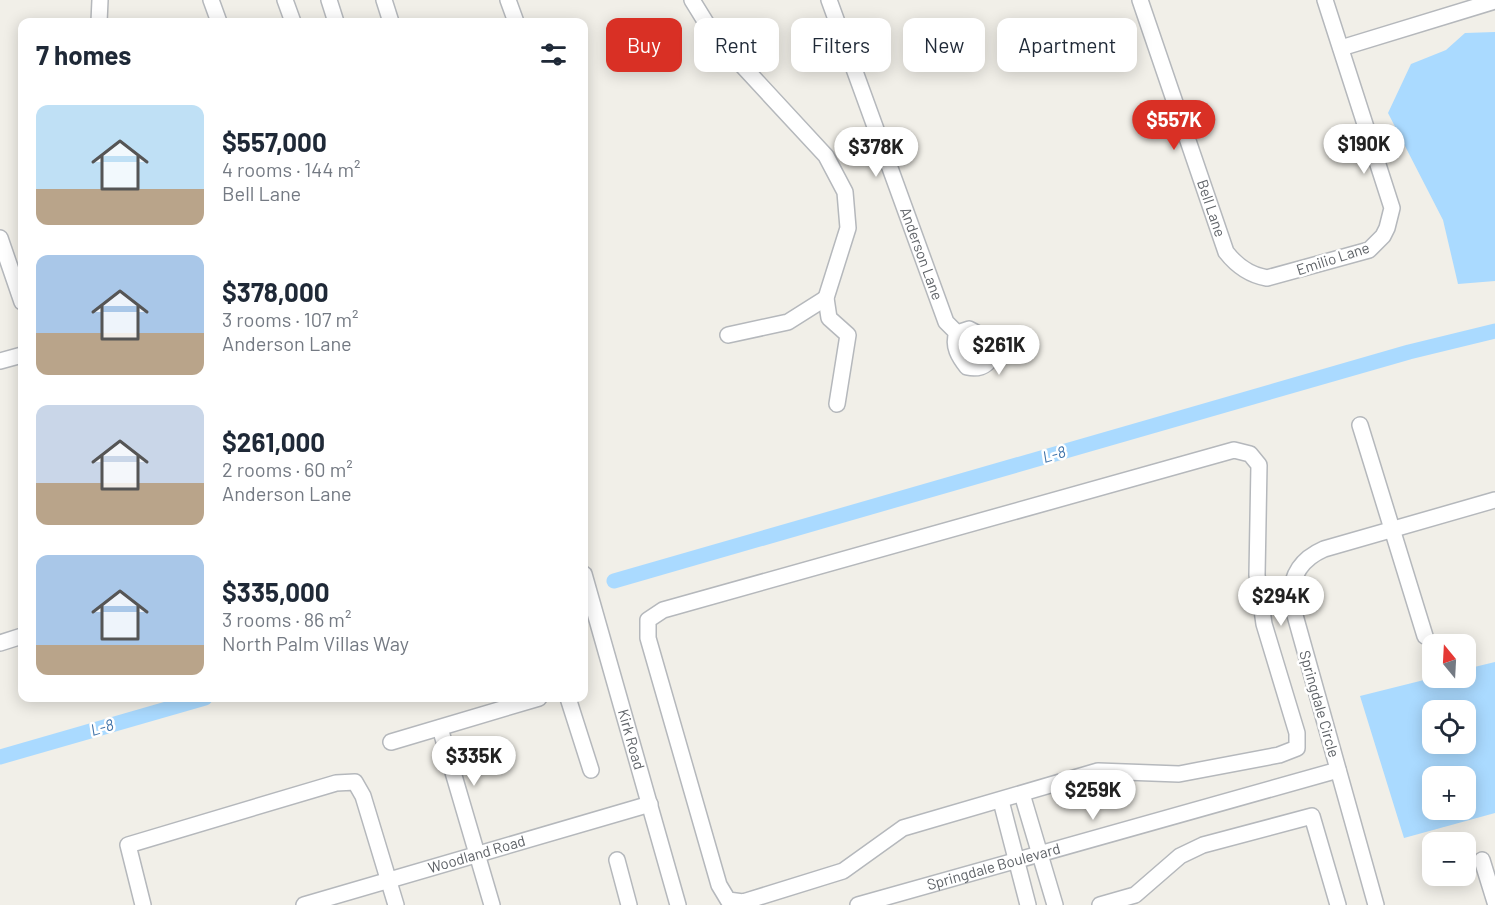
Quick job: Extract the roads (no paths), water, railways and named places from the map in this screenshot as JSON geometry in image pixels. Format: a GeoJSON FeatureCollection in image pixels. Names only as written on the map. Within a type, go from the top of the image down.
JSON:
{"type":"FeatureCollection","features":[{"type":"Feature","properties":{"kind":"street"},"geometry":{"type":"LineString","coordinates":[[99,18],[100,0]]}},
{"type":"Feature","properties":{"kind":"street"},"geometry":{"type":"LineString","coordinates":[[211,0],[218,18]]}},
{"type":"Feature","properties":{"kind":"street"},"geometry":{"type":"LineString","coordinates":[[285,0],[292,18]]}},
{"type":"Feature","properties":{"kind":"street"},"geometry":{"type":"LineString","coordinates":[[329,0],[335,18]]}},
{"type":"Feature","properties":{"kind":"street"},"geometry":{"type":"LineString","coordinates":[[384,0],[390,18]]}},
{"type":"Feature","properties":{"kind":"street"},"geometry":{"type":"LineString","coordinates":[[508,0],[515,18]]}},
{"type":"Feature","properties":{"kind":"street"},"geometry":{"type":"LineString","coordinates":[[692,0],[713,34],[826,156],[845,192],[848,228],[826,298],[829,318],[848,335],[837,404]]}},
{"type":"Feature","properties":{"kind":"street","name":"Anderson Lane"},"geometry":{"type":"LineString","coordinates":[[830,0],[946,322],[957,333]]}},
{"type":"Feature","properties":{"kind":"street","name":"Bell Lane"},"geometry":{"type":"LineString","coordinates":[[1140,0],[1226,252],[1239,267],[1248,272]]}},
{"type":"Feature","properties":{"kind":"street","name":"Emilio Lane"},"geometry":{"type":"LineString","coordinates":[[1248,272],[1267,278],[1370,250],[1388,228],[1392,208],[1325,0]]}},
{"type":"Feature","properties":{"kind":"street"},"geometry":{"type":"LineString","coordinates":[[1341,48],[1495,1]]}},
{"type":"Feature","properties":{"kind":"street"},"geometry":{"type":"LineString","coordinates":[[0,238],[6,271],[18,294]]}},
{"type":"Feature","properties":{"kind":"street"},"geometry":{"type":"LineString","coordinates":[[728,336],[788,322],[826,298]]}},
{"type":"Feature","properties":{"kind":"street"},"geometry":{"type":"LineString","coordinates":[[0,361],[18,356]]}},
{"type":"Feature","properties":{"kind":"street"},"geometry":{"type":"LineString","coordinates":[[1360,425],[1424,634]]}},
{"type":"Feature","properties":{"kind":"street"},"geometry":{"type":"LineString","coordinates":[[1234,450],[1250,454],[1259,465],[1257,575],[1264,624],[1298,733],[1297,748],[1279,755],[1179,774],[1098,771],[1023,794],[903,828],[843,871],[743,902],[728,900],[719,885],[648,638],[648,620],[663,610],[1234,450]]}},
{"type":"Feature","properties":{"kind":"street","name":"Springdale Circle"},"geometry":{"type":"LineString","coordinates":[[1376,905],[1291,601],[1292,580],[1301,565],[1314,553],[1495,500]]}},
{"type":"Feature","properties":{"kind":"street","name":"Kirk Road"},"geometry":{"type":"LineString","coordinates":[[588,588],[678,905]]}},
{"type":"Feature","properties":{"kind":"street"},"geometry":{"type":"LineString","coordinates":[[0,643],[18,637]]}},
{"type":"Feature","properties":{"kind":"street"},"geometry":{"type":"LineString","coordinates":[[391,741],[526,702]]}},
{"type":"Feature","properties":{"kind":"street"},"geometry":{"type":"LineString","coordinates":[[569,702],[591,770]]}},
{"type":"Feature","properties":{"kind":"street"},"geometry":{"type":"LineString","coordinates":[[440,728],[492,905]]}},
{"type":"Feature","properties":{"kind":"street","name":"Springdale Boulevard"},"geometry":{"type":"LineString","coordinates":[[858,905],[1338,770]]}},
{"type":"Feature","properties":{"kind":"street"},"geometry":{"type":"LineString","coordinates":[[143,905],[128,845],[336,783],[355,782],[363,796],[396,905]]}},
{"type":"Feature","properties":{"kind":"street"},"geometry":{"type":"LineString","coordinates":[[1023,794],[1055,905]]}},
{"type":"Feature","properties":{"kind":"street"},"geometry":{"type":"LineString","coordinates":[[1001,801],[1028,905]]}},
{"type":"Feature","properties":{"kind":"street","name":"Woodland Road"},"geometry":{"type":"LineString","coordinates":[[304,905],[650,804]]}},
{"type":"Feature","properties":{"kind":"street"},"geometry":{"type":"LineString","coordinates":[[1100,905],[1135,895],[1180,856],[1203,844],[1312,816],[1338,905]]}},
{"type":"Feature","properties":{"kind":"street"},"geometry":{"type":"LineString","coordinates":[[617,860],[629,905]]}},
{"type":"Feature","properties":{"kind":"street"},"geometry":{"type":"LineString","coordinates":[[1482,860],[1495,902]]}},
{"type":"Feature","properties":{"kind":"water"},"geometry":{"type":"Polygon","coordinates":[[[1495,32],[1495,281],[1458,284],[1443,220],[1388,113],[1411,64],[1446,50],[1465,33],[1495,32]]]}},
{"type":"Feature","properties":{"kind":"water"},"geometry":{"type":"Polygon","coordinates":[[[1495,662],[1495,813],[1476,818],[1476,766],[1422,766],[1422,820],[1470,820],[1404,838],[1360,696],[1422,680],[1422,688],[1476,688],[1476,667],[1495,662]]]}},
{"type":"Feature","properties":{"kind":"waterway","name":"L-8"},"geometry":{"type":"LineString","coordinates":[[614,581],[1409,352],[1495,331]]}},
{"type":"Feature","properties":{"kind":"waterway","name":"L-8"},"geometry":{"type":"LineString","coordinates":[[0,757],[191,702]]}}]}
